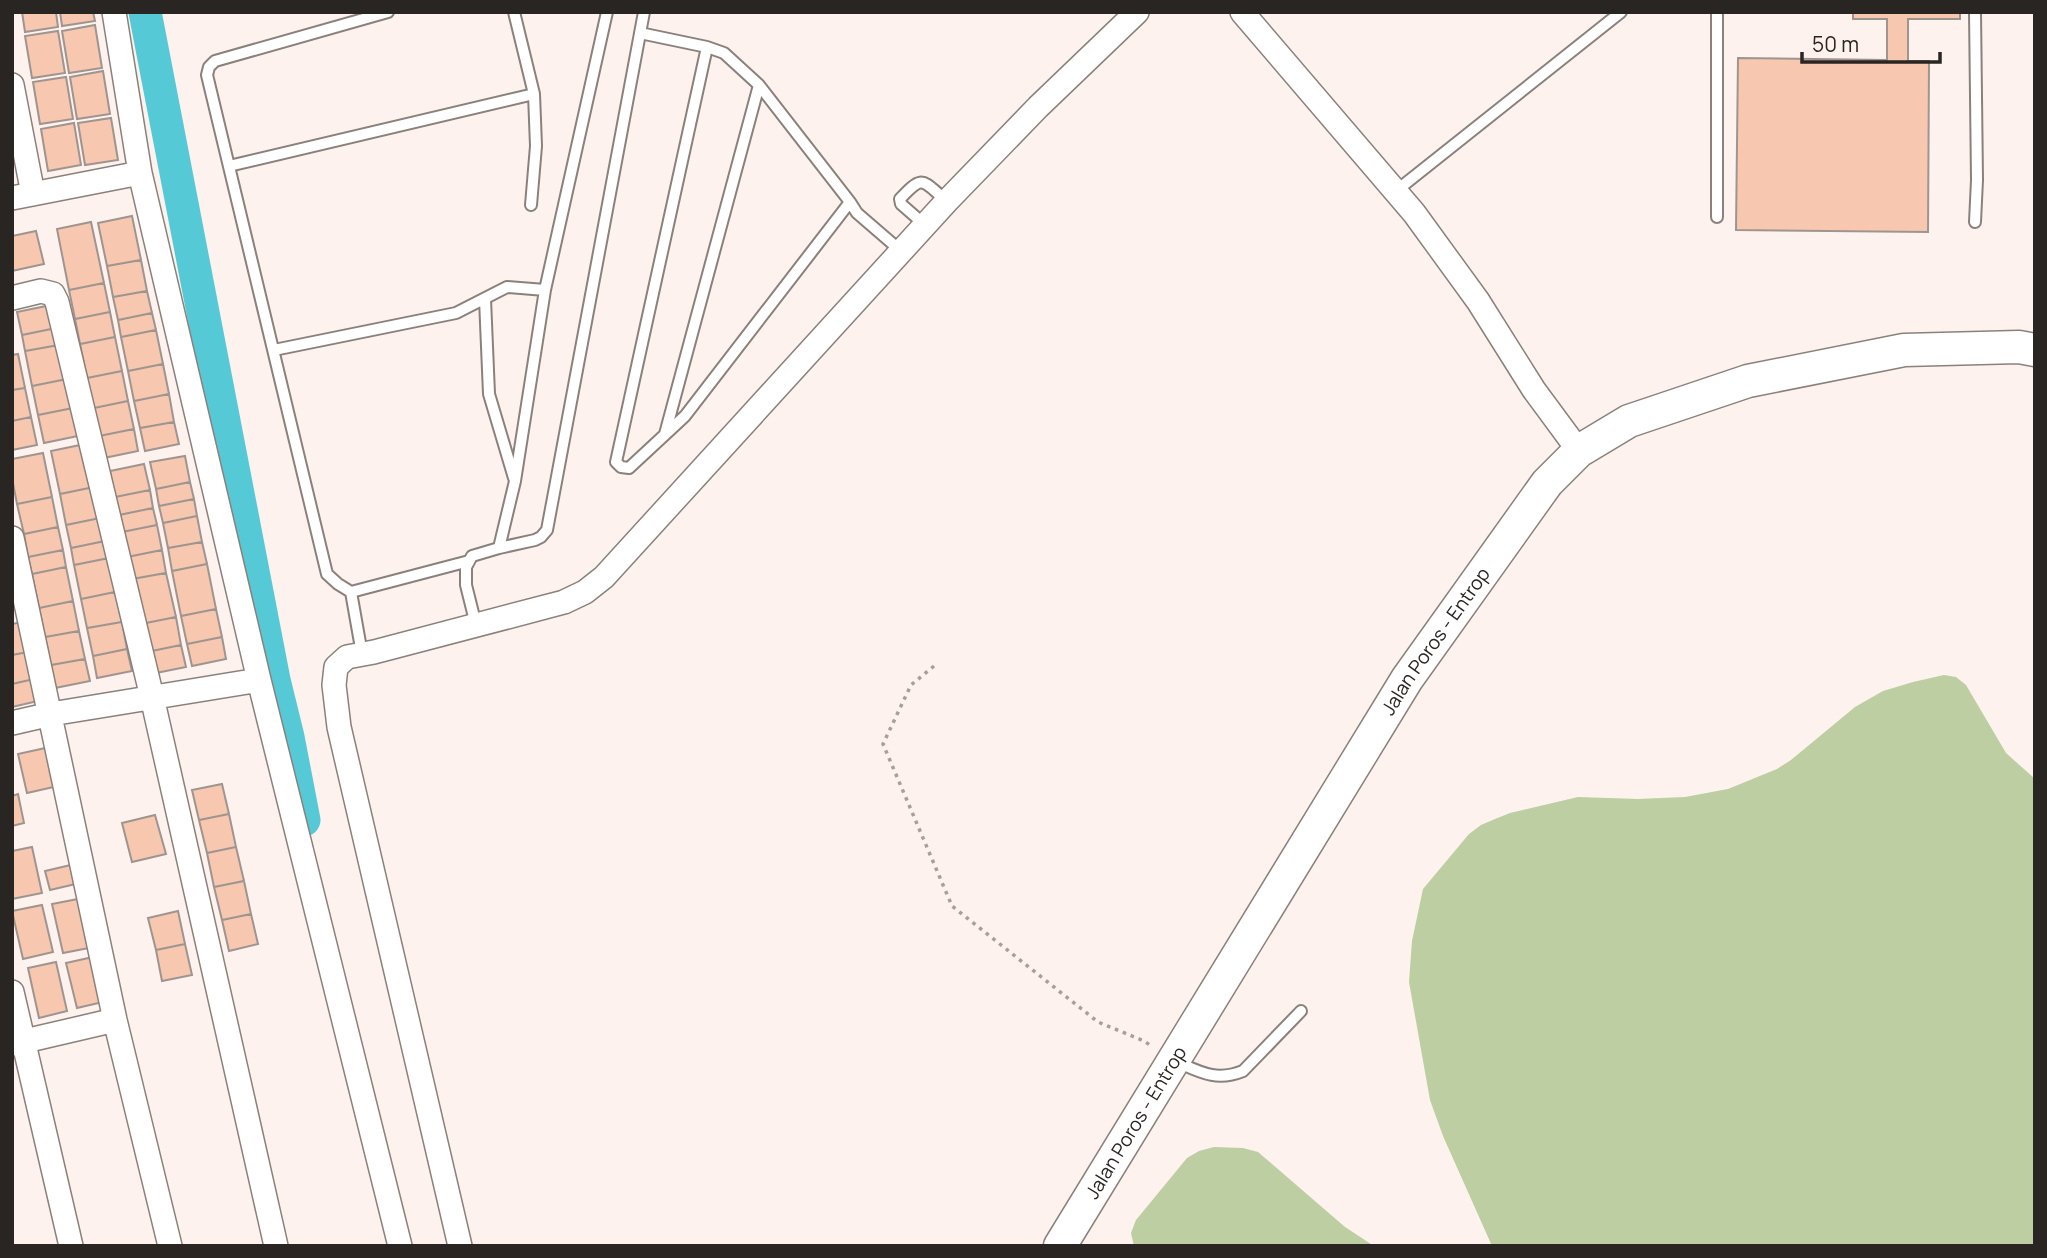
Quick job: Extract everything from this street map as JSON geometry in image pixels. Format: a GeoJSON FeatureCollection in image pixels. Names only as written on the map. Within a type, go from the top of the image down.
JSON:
{"type":"FeatureCollection","features":[{"type":"Feature","properties":{"kind":"main road","name":"Jalan Poros - Entrop"},"geometry":{"type":"LineString","coordinates":[[1060,1246],[1407,678],[1547,483],[1579,451],[1629,422],[1748,381],[1905,350],[2006,347],[2035,350]]}},
{"type":"Feature","properties":{"kind":"street"},"geometry":{"type":"LineString","coordinates":[[114,12],[140,173],[259,680],[400,1246]]}},
{"type":"Feature","properties":{"kind":"street"},"geometry":{"type":"LineString","coordinates":[[460,1246],[340,727],[334,685],[336,667],[361,643],[564,602],[585,592],[604,577],[947,201],[1038,107],[1138,12]]}},
{"type":"Feature","properties":{"kind":"street"},"geometry":{"type":"LineString","coordinates":[[1242,12],[1414,213],[1478,302],[1534,390],[1579,451]]}},
{"type":"Feature","properties":{"kind":"street"},"geometry":{"type":"LineString","coordinates":[[12,85],[23,196],[140,173]]}},
{"type":"Feature","properties":{"kind":"street"},"geometry":{"type":"LineString","coordinates":[[12,298],[41,291],[53,294],[57,302],[152,697],[276,1246]]}},
{"type":"Feature","properties":{"kind":"street"},"geometry":{"type":"LineString","coordinates":[[12,538],[115,1020],[170,1246]]}},
{"type":"Feature","properties":{"kind":"street"},"geometry":{"type":"LineString","coordinates":[[12,723],[51,714],[259,680]]}},
{"type":"Feature","properties":{"kind":"street"},"geometry":{"type":"LineString","coordinates":[[12,992],[18,1043],[71,1246]]}},
{"type":"Feature","properties":{"kind":"street"},"geometry":{"type":"LineString","coordinates":[[18,1043],[115,1020]]}},
{"type":"Feature","properties":{"kind":"lane"},"geometry":{"type":"LineString","coordinates":[[388,12],[215,61],[209,66],[206,75],[327,573],[351,592],[469,561]]}},
{"type":"Feature","properties":{"kind":"lane"},"geometry":{"type":"LineString","coordinates":[[514,12],[534,94],[536,146],[531,205]]}},
{"type":"Feature","properties":{"kind":"lane"},"geometry":{"type":"LineString","coordinates":[[499,548],[515,481],[545,290],[607,12]]}},
{"type":"Feature","properties":{"kind":"lane"},"geometry":{"type":"LineString","coordinates":[[474,620],[466,568],[472,556],[535,540],[547,530],[644,12]]}},
{"type":"Feature","properties":{"kind":"lane"},"geometry":{"type":"LineString","coordinates":[[1396,191],[1620,12]]}},
{"type":"Feature","properties":{"kind":"lane"},"geometry":{"type":"LineString","coordinates":[[1717,12],[1717,217]]}},
{"type":"Feature","properties":{"kind":"lane"},"geometry":{"type":"LineString","coordinates":[[1975,12],[1978,167],[1975,222]]}},
{"type":"Feature","properties":{"kind":"lane"},"geometry":{"type":"LineString","coordinates":[[640,33],[723,53],[759,85],[856,213],[901,251]]}},
{"type":"Feature","properties":{"kind":"lane"},"geometry":{"type":"LineString","coordinates":[[707,47],[616,462],[621,467],[629,468],[685,416],[850,202]]}},
{"type":"Feature","properties":{"kind":"lane"},"geometry":{"type":"LineString","coordinates":[[665,434],[759,85]]}},
{"type":"Feature","properties":{"kind":"lane"},"geometry":{"type":"LineString","coordinates":[[229,166],[534,94]]}},
{"type":"Feature","properties":{"kind":"lane"},"geometry":{"type":"LineString","coordinates":[[925,225],[901,204],[900,199],[915,182],[920,181],[947,201]]}},
{"type":"Feature","properties":{"kind":"lane"},"geometry":{"type":"LineString","coordinates":[[274,350],[456,313],[507,288],[545,290]]}},
{"type":"Feature","properties":{"kind":"lane"},"geometry":{"type":"LineString","coordinates":[[485,299],[489,394],[515,481]]}},
{"type":"Feature","properties":{"kind":"lane"},"geometry":{"type":"LineString","coordinates":[[351,592],[361,643]]}},
{"type":"Feature","properties":{"kind":"lane"},"geometry":{"type":"LineString","coordinates":[[1172,1060],[1208,1076],[1230,1076],[1243,1071],[1301,1011]]}},
{"type":"Feature","properties":{"kind":"path"},"geometry":{"type":"LineString","coordinates":[[934,666],[911,685],[883,744],[951,906],[1098,1021],[1144,1041],[1172,1060]]}},
{"type":"Feature","properties":{"kind":"green space"},"geometry":{"type":"Polygon","coordinates":[[[1944,675],[1956,677],[1966,685],[2006,753],[2035,779],[2035,1246],[1492,1246],[1443,1136],[1430,1100],[1409,982],[1412,941],[1423,889],[1469,834],[1495,819],[1578,797],[1685,797],[1728,789],[1777,769],[1855,707],[1883,691],[1944,675]]]}},
{"type":"Feature","properties":{"kind":"green space"},"geometry":{"type":"Polygon","coordinates":[[[1214,1147],[1243,1148],[1258,1152],[1345,1227],[1374,1246],[1134,1246],[1131,1233],[1136,1220],[1187,1158],[1214,1147]]]}},
{"type":"Feature","properties":{"kind":"building"},"geometry":{"type":"Polygon","coordinates":[[[22,12],[56,12],[58,27],[25,32],[22,12]]]}},
{"type":"Feature","properties":{"kind":"building"},"geometry":{"type":"Polygon","coordinates":[[[60,12],[93,12],[95,21],[62,26],[60,12]]]}},
{"type":"Feature","properties":{"kind":"building"},"geometry":{"type":"Polygon","coordinates":[[[1853,12],[1960,12],[1960,19],[1908,19],[1908,61],[1929,61],[1928,232],[1736,230],[1738,58],[1887,60],[1887,19],[1853,19],[1853,12]]]}},
{"type":"Feature","properties":{"kind":"building"},"geometry":{"type":"Polygon","coordinates":[[[95,25],[102,68],[69,73],[62,31],[95,25]]]}},
{"type":"Feature","properties":{"kind":"building"},"geometry":{"type":"Polygon","coordinates":[[[58,31],[65,73],[32,78],[25,36],[58,31]]]}},
{"type":"Feature","properties":{"kind":"building"},"geometry":{"type":"Polygon","coordinates":[[[103,71],[110,114],[77,119],[70,77],[103,71]]]}},
{"type":"Feature","properties":{"kind":"building"},"geometry":{"type":"Polygon","coordinates":[[[66,77],[73,119],[40,124],[33,82],[66,77]]]}},
{"type":"Feature","properties":{"kind":"building"},"geometry":{"type":"Polygon","coordinates":[[[111,118],[118,160],[85,165],[78,123],[111,118]]]}},
{"type":"Feature","properties":{"kind":"building"},"geometry":{"type":"Polygon","coordinates":[[[74,123],[81,165],[48,171],[41,129],[74,123]]]}},
{"type":"Feature","properties":{"kind":"building"},"geometry":{"type":"Polygon","coordinates":[[[132,216],[141,260],[107,266],[98,223],[132,216]]]}},
{"type":"Feature","properties":{"kind":"building"},"geometry":{"type":"Polygon","coordinates":[[[91,222],[104,283],[69,290],[57,229],[91,222]]]}},
{"type":"Feature","properties":{"kind":"building"},"geometry":{"type":"Polygon","coordinates":[[[36,231],[44,264],[12,271],[12,236],[36,231]]]}},
{"type":"Feature","properties":{"kind":"building"},"geometry":{"type":"Polygon","coordinates":[[[141,260],[147,291],[113,297],[107,266],[141,260]]]}},
{"type":"Feature","properties":{"kind":"building"},"geometry":{"type":"Polygon","coordinates":[[[104,283],[110,312],[75,319],[69,290],[104,283]]]}},
{"type":"Feature","properties":{"kind":"building"},"geometry":{"type":"Polygon","coordinates":[[[147,291],[152,313],[118,320],[113,297],[147,291]]]}},
{"type":"Feature","properties":{"kind":"building"},"geometry":{"type":"Polygon","coordinates":[[[51,305],[56,328],[22,335],[17,312],[51,305]]]}},
{"type":"Feature","properties":{"kind":"building"},"geometry":{"type":"Polygon","coordinates":[[[110,312],[115,337],[80,344],[75,319],[110,312]]]}},
{"type":"Feature","properties":{"kind":"building"},"geometry":{"type":"Polygon","coordinates":[[[152,313],[156,330],[121,337],[118,320],[152,313]]]}},
{"type":"Feature","properties":{"kind":"building"},"geometry":{"type":"Polygon","coordinates":[[[56,328],[59,345],[25,351],[22,335],[56,328]]]}},
{"type":"Feature","properties":{"kind":"building"},"geometry":{"type":"Polygon","coordinates":[[[156,330],[163,364],[128,371],[121,337],[156,330]]]}},
{"type":"Feature","properties":{"kind":"building"},"geometry":{"type":"Polygon","coordinates":[[[115,337],[122,371],[87,378],[80,344],[115,337]]]}},
{"type":"Feature","properties":{"kind":"building"},"geometry":{"type":"Polygon","coordinates":[[[59,345],[67,379],[32,386],[25,351],[59,345]]]}},
{"type":"Feature","properties":{"kind":"building"},"geometry":{"type":"Polygon","coordinates":[[[18,354],[25,388],[12,390],[12,355],[18,354]]]}},
{"type":"Feature","properties":{"kind":"building"},"geometry":{"type":"Polygon","coordinates":[[[163,364],[169,394],[134,401],[128,371],[163,364]]]}},
{"type":"Feature","properties":{"kind":"building"},"geometry":{"type":"Polygon","coordinates":[[[122,371],[128,401],[94,408],[87,378],[122,371]]]}},
{"type":"Feature","properties":{"kind":"building"},"geometry":{"type":"Polygon","coordinates":[[[67,379],[73,408],[38,415],[32,386],[67,379]]]}},
{"type":"Feature","properties":{"kind":"building"},"geometry":{"type":"Polygon","coordinates":[[[25,388],[31,417],[12,421],[12,390],[25,388]]]}},
{"type":"Feature","properties":{"kind":"building"},"geometry":{"type":"Polygon","coordinates":[[[169,394],[174,422],[140,428],[134,401],[169,394]]]}},
{"type":"Feature","properties":{"kind":"building"},"geometry":{"type":"Polygon","coordinates":[[[128,401],[134,429],[99,436],[94,408],[128,401]]]}},
{"type":"Feature","properties":{"kind":"building"},"geometry":{"type":"Polygon","coordinates":[[[73,408],[78,436],[44,443],[38,415],[73,408]]]}},
{"type":"Feature","properties":{"kind":"building"},"geometry":{"type":"Polygon","coordinates":[[[31,417],[37,445],[12,450],[12,421],[31,417]]]}},
{"type":"Feature","properties":{"kind":"building"},"geometry":{"type":"Polygon","coordinates":[[[174,422],[179,444],[145,451],[140,428],[174,422]]]}},
{"type":"Feature","properties":{"kind":"building"},"geometry":{"type":"Polygon","coordinates":[[[134,429],[138,451],[104,458],[99,436],[134,429]]]}},
{"type":"Feature","properties":{"kind":"building"},"geometry":{"type":"Polygon","coordinates":[[[85,444],[94,487],[60,494],[51,451],[85,444]]]}},
{"type":"Feature","properties":{"kind":"building"},"geometry":{"type":"Polygon","coordinates":[[[43,453],[52,497],[17,504],[12,459],[43,453]]]}},
{"type":"Feature","properties":{"kind":"building"},"geometry":{"type":"Polygon","coordinates":[[[185,456],[190,482],[156,489],[150,462],[185,456]]]}},
{"type":"Feature","properties":{"kind":"building"},"geometry":{"type":"Polygon","coordinates":[[[144,464],[150,490],[115,497],[110,471],[144,464]]]}},
{"type":"Feature","properties":{"kind":"building"},"geometry":{"type":"Polygon","coordinates":[[[190,482],[194,499],[159,506],[156,489],[190,482]]]}},
{"type":"Feature","properties":{"kind":"building"},"geometry":{"type":"Polygon","coordinates":[[[94,487],[100,518],[66,525],[60,494],[94,487]]]}},
{"type":"Feature","properties":{"kind":"building"},"geometry":{"type":"Polygon","coordinates":[[[150,490],[153,508],[119,515],[115,497],[150,490]]]}},
{"type":"Feature","properties":{"kind":"building"},"geometry":{"type":"Polygon","coordinates":[[[52,497],[58,527],[24,534],[17,504],[52,497]]]}},
{"type":"Feature","properties":{"kind":"building"},"geometry":{"type":"Polygon","coordinates":[[[194,499],[197,516],[163,523],[159,506],[194,499]]]}},
{"type":"Feature","properties":{"kind":"building"},"geometry":{"type":"Polygon","coordinates":[[[153,508],[157,525],[122,532],[119,515],[153,508]]]}},
{"type":"Feature","properties":{"kind":"building"},"geometry":{"type":"Polygon","coordinates":[[[197,516],[202,542],[168,548],[163,523],[197,516]]]}},
{"type":"Feature","properties":{"kind":"building"},"geometry":{"type":"Polygon","coordinates":[[[100,518],[105,541],[71,548],[66,525],[100,518]]]}},
{"type":"Feature","properties":{"kind":"building"},"geometry":{"type":"Polygon","coordinates":[[[157,525],[162,550],[127,557],[122,532],[157,525]]]}},
{"type":"Feature","properties":{"kind":"building"},"geometry":{"type":"Polygon","coordinates":[[[58,527],[63,550],[28,557],[24,534],[58,527]]]}},
{"type":"Feature","properties":{"kind":"building"},"geometry":{"type":"Polygon","coordinates":[[[105,541],[109,558],[74,565],[71,548],[105,541]]]}},
{"type":"Feature","properties":{"kind":"building"},"geometry":{"type":"Polygon","coordinates":[[[202,542],[207,564],[172,571],[168,548],[202,542]]]}},
{"type":"Feature","properties":{"kind":"building"},"geometry":{"type":"Polygon","coordinates":[[[63,550],[66,567],[32,574],[28,557],[63,550]]]}},
{"type":"Feature","properties":{"kind":"building"},"geometry":{"type":"Polygon","coordinates":[[[162,550],[166,573],[132,579],[127,557],[162,550]]]}},
{"type":"Feature","properties":{"kind":"building"},"geometry":{"type":"Polygon","coordinates":[[[109,558],[115,592],[81,599],[74,565],[109,558]]]}},
{"type":"Feature","properties":{"kind":"building"},"geometry":{"type":"Polygon","coordinates":[[[207,564],[216,609],[181,616],[172,571],[207,564]]]}},
{"type":"Feature","properties":{"kind":"building"},"geometry":{"type":"Polygon","coordinates":[[[66,567],[73,601],[39,608],[32,574],[66,567]]]}},
{"type":"Feature","properties":{"kind":"building"},"geometry":{"type":"Polygon","coordinates":[[[166,573],[176,617],[141,624],[132,579],[166,573]]]}},
{"type":"Feature","properties":{"kind":"building"},"geometry":{"type":"Polygon","coordinates":[[[115,592],[122,622],[87,628],[81,599],[115,592]]]}},
{"type":"Feature","properties":{"kind":"building"},"geometry":{"type":"Polygon","coordinates":[[[73,601],[79,631],[45,637],[39,608],[73,601]]]}},
{"type":"Feature","properties":{"kind":"building"},"geometry":{"type":"Polygon","coordinates":[[[216,609],[222,637],[187,644],[181,616],[216,609]]]}},
{"type":"Feature","properties":{"kind":"building"},"geometry":{"type":"Polygon","coordinates":[[[176,617],[181,645],[147,652],[141,624],[176,617]]]}},
{"type":"Feature","properties":{"kind":"building"},"geometry":{"type":"Polygon","coordinates":[[[22,622],[28,652],[12,655],[12,624],[22,622]]]}},
{"type":"Feature","properties":{"kind":"building"},"geometry":{"type":"Polygon","coordinates":[[[122,622],[127,649],[93,656],[87,628],[122,622]]]}},
{"type":"Feature","properties":{"kind":"building"},"geometry":{"type":"Polygon","coordinates":[[[79,631],[85,659],[51,665],[45,637],[79,631]]]}},
{"type":"Feature","properties":{"kind":"building"},"geometry":{"type":"Polygon","coordinates":[[[222,637],[226,659],[192,666],[187,644],[222,637]]]}},
{"type":"Feature","properties":{"kind":"building"},"geometry":{"type":"Polygon","coordinates":[[[181,645],[186,667],[151,674],[147,652],[181,645]]]}},
{"type":"Feature","properties":{"kind":"building"},"geometry":{"type":"Polygon","coordinates":[[[127,649],[132,671],[97,678],[93,656],[127,649]]]}},
{"type":"Feature","properties":{"kind":"building"},"geometry":{"type":"Polygon","coordinates":[[[28,652],[34,679],[12,684],[12,655],[28,652]]]}},
{"type":"Feature","properties":{"kind":"building"},"geometry":{"type":"Polygon","coordinates":[[[85,659],[90,681],[55,688],[51,665],[85,659]]]}},
{"type":"Feature","properties":{"kind":"building"},"geometry":{"type":"Polygon","coordinates":[[[34,679],[38,701],[12,707],[12,684],[34,679]]]}},
{"type":"Feature","properties":{"kind":"building"},"geometry":{"type":"Polygon","coordinates":[[[50,747],[58,786],[27,793],[18,754],[50,747]]]}},
{"type":"Feature","properties":{"kind":"building"},"geometry":{"type":"Polygon","coordinates":[[[222,784],[229,814],[199,820],[192,790],[222,784]]]}},
{"type":"Feature","properties":{"kind":"building"},"geometry":{"type":"Polygon","coordinates":[[[18,794],[24,823],[12,826],[12,796],[18,794]]]}},
{"type":"Feature","properties":{"kind":"building"},"geometry":{"type":"Polygon","coordinates":[[[229,814],[236,847],[207,853],[199,820],[229,814]]]}},
{"type":"Feature","properties":{"kind":"building"},"geometry":{"type":"Polygon","coordinates":[[[155,815],[166,854],[132,862],[122,823],[155,815]]]}},
{"type":"Feature","properties":{"kind":"building"},"geometry":{"type":"Polygon","coordinates":[[[32,847],[42,893],[12,899],[12,851],[32,847]]]}},
{"type":"Feature","properties":{"kind":"building"},"geometry":{"type":"Polygon","coordinates":[[[236,847],[244,881],[214,887],[207,853],[236,847]]]}},
{"type":"Feature","properties":{"kind":"building"},"geometry":{"type":"Polygon","coordinates":[[[75,864],[80,883],[50,890],[45,871],[75,864]]]}},
{"type":"Feature","properties":{"kind":"building"},"geometry":{"type":"Polygon","coordinates":[[[244,881],[251,914],[222,920],[214,887],[244,881]]]}},
{"type":"Feature","properties":{"kind":"building"},"geometry":{"type":"Polygon","coordinates":[[[83,898],[94,947],[63,953],[52,904],[83,898]]]}},
{"type":"Feature","properties":{"kind":"building"},"geometry":{"type":"Polygon","coordinates":[[[42,905],[53,952],[23,959],[12,911],[42,905]]]}},
{"type":"Feature","properties":{"kind":"building"},"geometry":{"type":"Polygon","coordinates":[[[178,911],[185,944],[156,950],[148,918],[178,911]]]}},
{"type":"Feature","properties":{"kind":"building"},"geometry":{"type":"Polygon","coordinates":[[[251,914],[258,944],[229,951],[222,920],[251,914]]]}},
{"type":"Feature","properties":{"kind":"building"},"geometry":{"type":"Polygon","coordinates":[[[185,944],[192,975],[162,981],[156,950],[185,944]]]}},
{"type":"Feature","properties":{"kind":"building"},"geometry":{"type":"Polygon","coordinates":[[[93,957],[103,1002],[77,1008],[66,963],[93,957]]]}},
{"type":"Feature","properties":{"kind":"building"},"geometry":{"type":"Polygon","coordinates":[[[56,962],[67,1011],[39,1018],[28,968],[56,962]]]}},
{"type":"Feature","properties":{"kind":"waterway"},"geometry":{"type":"LineString","coordinates":[[145,12],[274,680],[304,820]]}}]}
